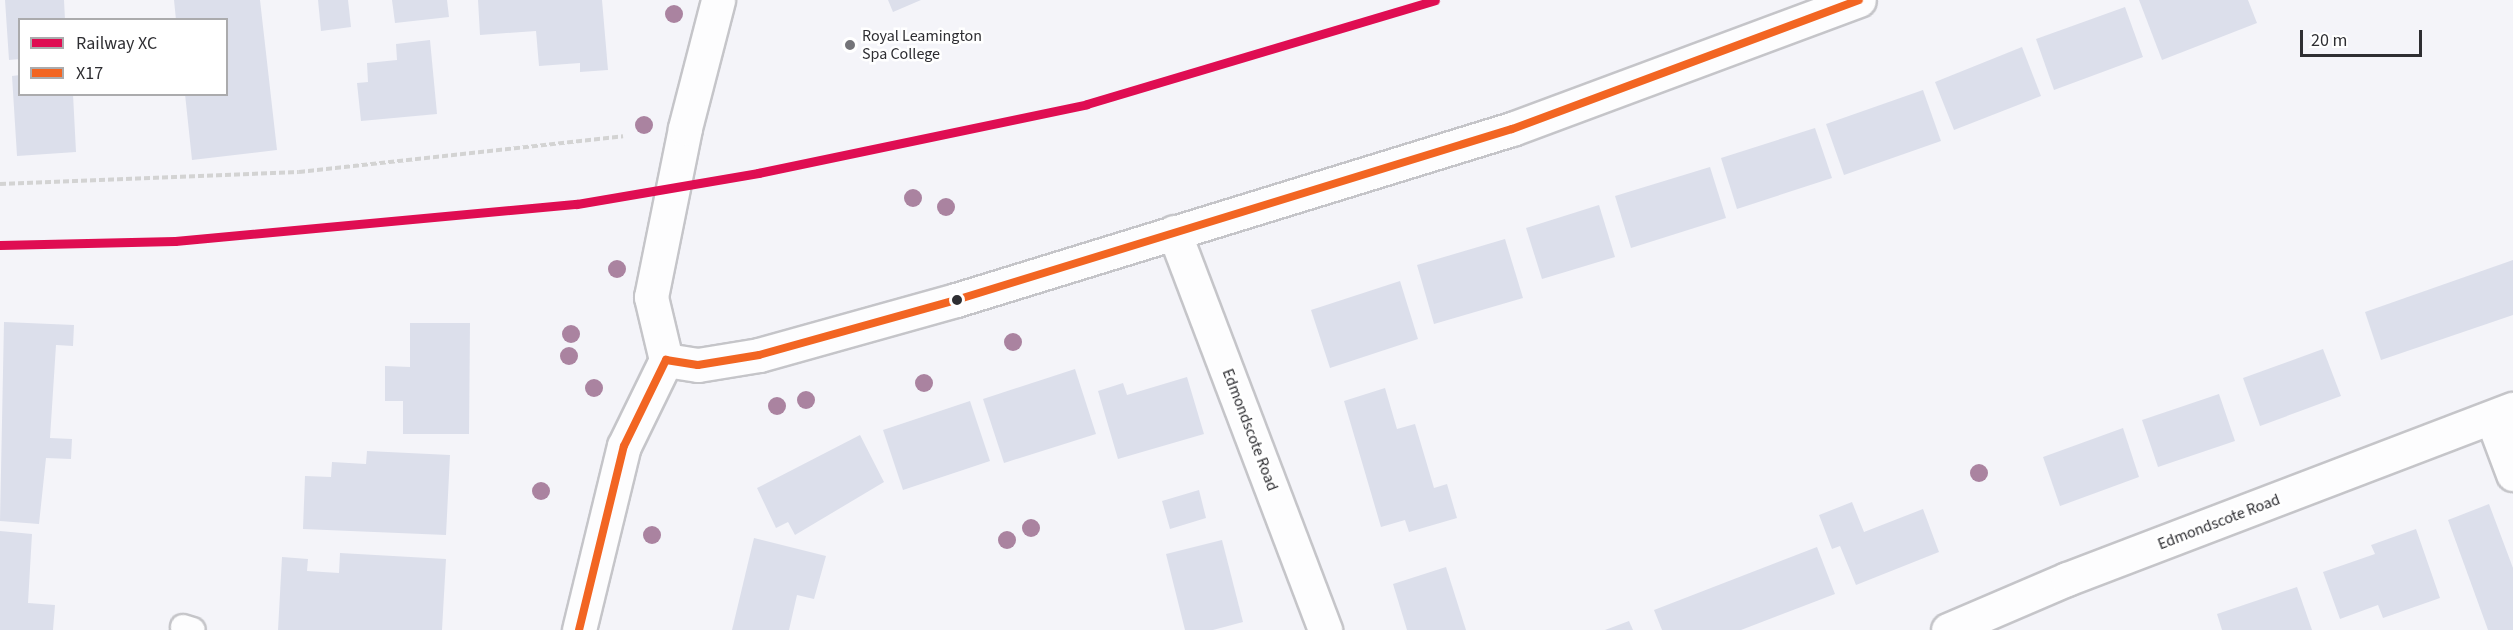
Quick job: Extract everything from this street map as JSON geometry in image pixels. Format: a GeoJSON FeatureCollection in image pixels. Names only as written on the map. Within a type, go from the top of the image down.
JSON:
{"type":"FeatureCollection","features":[{"type":"Feature","properties":{"kind":"street"},"geometry":{"type":"LineString","coordinates":[[579,630],[624,446],[666,360],[651,297],[718,0]]}},
{"type":"Feature","properties":{"kind":"street"},"geometry":{"type":"LineString","coordinates":[[666,360],[698,365],[759,355],[939,305],[1512,129],[1859,0]]}},
{"type":"Feature","properties":{"kind":"street","name":"Edmondscote Road"},"geometry":{"type":"LineString","coordinates":[[1174,232],[1325,630]]}},
{"type":"Feature","properties":{"kind":"street","name":"Edmondscote Road"},"geometry":{"type":"LineString","coordinates":[[1948,630],[2067,579],[2503,414],[2513,474]]}},
{"type":"Feature","properties":{"kind":"path"},"geometry":{"type":"LineString","coordinates":[[0,184],[299,172],[623,136]]}},
{"type":"Feature","properties":{"kind":"building"},"geometry":{"type":"Polygon","coordinates":[[[5,0],[64,0],[65,18],[18,18],[18,59],[9,60],[5,0]]]}},
{"type":"Feature","properties":{"kind":"building"},"geometry":{"type":"Polygon","coordinates":[[[174,0],[260,0],[277,150],[192,160],[185,96],[228,96],[228,18],[176,18],[174,0]]]}},
{"type":"Feature","properties":{"kind":"building"},"geometry":{"type":"Polygon","coordinates":[[[318,0],[348,0],[351,27],[321,31],[318,0]]]}},
{"type":"Feature","properties":{"kind":"building"},"geometry":{"type":"Polygon","coordinates":[[[392,0],[447,0],[449,17],[395,23],[392,0]]]}},
{"type":"Feature","properties":{"kind":"building"},"geometry":{"type":"Polygon","coordinates":[[[478,0],[602,0],[608,70],[580,72],[580,63],[539,66],[536,31],[480,35],[478,0]]]}},
{"type":"Feature","properties":{"kind":"building"},"geometry":{"type":"Polygon","coordinates":[[[888,0],[921,0],[893,12],[888,0]]]}},
{"type":"Feature","properties":{"kind":"building"},"geometry":{"type":"Polygon","coordinates":[[[2139,0],[2248,0],[2257,23],[2162,60],[2139,0]]]}},
{"type":"Feature","properties":{"kind":"building"},"geometry":{"type":"Polygon","coordinates":[[[2125,7],[2143,57],[2054,90],[2036,39],[2125,7]]]}},
{"type":"Feature","properties":{"kind":"building"},"geometry":{"type":"Polygon","coordinates":[[[430,40],[437,114],[361,121],[357,83],[368,82],[367,63],[397,60],[396,44],[430,40]]]}},
{"type":"Feature","properties":{"kind":"building"},"geometry":{"type":"Polygon","coordinates":[[[2022,47],[2041,96],[1954,130],[1935,82],[2022,47]]]}},
{"type":"Feature","properties":{"kind":"building"},"geometry":{"type":"Polygon","coordinates":[[[18,75],[18,96],[73,96],[76,152],[17,156],[12,76],[18,75]]]}},
{"type":"Feature","properties":{"kind":"building"},"geometry":{"type":"Polygon","coordinates":[[[1923,90],[1941,141],[1844,175],[1826,124],[1923,90]]]}},
{"type":"Feature","properties":{"kind":"building"},"geometry":{"type":"Polygon","coordinates":[[[1815,128],[1832,178],[1737,209],[1721,158],[1815,128]]]}},
{"type":"Feature","properties":{"kind":"building"},"geometry":{"type":"Polygon","coordinates":[[[1710,167],[1726,218],[1631,248],[1615,196],[1710,167]]]}},
{"type":"Feature","properties":{"kind":"building"},"geometry":{"type":"Polygon","coordinates":[[[1599,205],[1615,257],[1542,279],[1526,228],[1599,205]]]}},
{"type":"Feature","properties":{"kind":"building"},"geometry":{"type":"Polygon","coordinates":[[[1505,239],[1523,298],[1434,324],[1417,265],[1505,239]]]}},
{"type":"Feature","properties":{"kind":"building"},"geometry":{"type":"Polygon","coordinates":[[[2513,260],[2513,315],[2381,360],[2365,312],[2513,260]]]}},
{"type":"Feature","properties":{"kind":"building"},"geometry":{"type":"Polygon","coordinates":[[[1400,281],[1418,339],[1330,368],[1311,310],[1400,281]]]}},
{"type":"Feature","properties":{"kind":"building"},"geometry":{"type":"Polygon","coordinates":[[[4,322],[74,325],[73,346],[56,345],[50,438],[72,439],[71,459],[46,458],[39,524],[0,521],[4,322]]]}},
{"type":"Feature","properties":{"kind":"building"},"geometry":{"type":"Polygon","coordinates":[[[410,323],[470,323],[469,434],[403,434],[403,401],[385,401],[385,366],[410,367],[410,323]]]}},
{"type":"Feature","properties":{"kind":"building"},"geometry":{"type":"Polygon","coordinates":[[[2323,349],[2341,396],[2260,426],[2243,378],[2323,349]]]}},
{"type":"Feature","properties":{"kind":"building"},"geometry":{"type":"Polygon","coordinates":[[[1075,369],[1096,434],[1004,463],[983,399],[1075,369]]]}},
{"type":"Feature","properties":{"kind":"building"},"geometry":{"type":"Polygon","coordinates":[[[1187,377],[1204,434],[1118,459],[1098,391],[1123,383],[1127,395],[1187,377]]]}},
{"type":"Feature","properties":{"kind":"building"},"geometry":{"type":"Polygon","coordinates":[[[1385,388],[1397,429],[1415,424],[1434,488],[1447,484],[1457,518],[1409,532],[1405,520],[1381,527],[1344,401],[1385,388]]]}},
{"type":"Feature","properties":{"kind":"building"},"geometry":{"type":"Polygon","coordinates":[[[2219,394],[2235,441],[2158,467],[2142,420],[2219,394]]]}},
{"type":"Feature","properties":{"kind":"building"},"geometry":{"type":"Polygon","coordinates":[[[970,401],[990,461],[903,490],[883,430],[970,401]]]}},
{"type":"Feature","properties":{"kind":"building"},"geometry":{"type":"Polygon","coordinates":[[[2123,428],[2139,477],[2060,506],[2043,457],[2123,428]]]}},
{"type":"Feature","properties":{"kind":"building"},"geometry":{"type":"Polygon","coordinates":[[[860,435],[884,482],[795,535],[788,522],[776,528],[757,488],[860,435]]]}},
{"type":"Feature","properties":{"kind":"building"},"geometry":{"type":"Polygon","coordinates":[[[367,451],[450,455],[446,535],[303,529],[305,476],[331,477],[332,462],[366,464],[367,451]]]}},
{"type":"Feature","properties":{"kind":"building"},"geometry":{"type":"Polygon","coordinates":[[[1199,490],[1206,518],[1170,529],[1162,501],[1199,490]]]}},
{"type":"Feature","properties":{"kind":"building"},"geometry":{"type":"Polygon","coordinates":[[[1852,502],[1864,532],[1923,509],[1939,552],[1856,585],[1840,546],[1832,549],[1819,515],[1852,502]]]}},
{"type":"Feature","properties":{"kind":"building"},"geometry":{"type":"Polygon","coordinates":[[[2489,504],[2513,568],[2513,630],[2488,630],[2448,520],[2489,504]]]}},
{"type":"Feature","properties":{"kind":"building"},"geometry":{"type":"Polygon","coordinates":[[[2416,529],[2440,598],[2383,618],[2378,605],[2340,619],[2323,572],[2375,554],[2371,545],[2416,529]]]}},
{"type":"Feature","properties":{"kind":"building"},"geometry":{"type":"Polygon","coordinates":[[[0,531],[32,534],[28,603],[55,605],[53,630],[0,630],[0,531]]]}},
{"type":"Feature","properties":{"kind":"building"},"geometry":{"type":"Polygon","coordinates":[[[754,538],[826,556],[814,599],[797,595],[789,630],[732,630],[754,538]]]}},
{"type":"Feature","properties":{"kind":"building"},"geometry":{"type":"Polygon","coordinates":[[[1222,540],[1243,622],[1213,630],[1185,630],[1166,554],[1222,540]]]}},
{"type":"Feature","properties":{"kind":"building"},"geometry":{"type":"Polygon","coordinates":[[[1817,547],[1835,594],[1741,630],[1662,630],[1654,610],[1817,547]]]}},
{"type":"Feature","properties":{"kind":"building"},"geometry":{"type":"Polygon","coordinates":[[[340,553],[446,559],[442,630],[278,630],[282,557],[308,559],[307,571],[339,573],[340,553]]]}},
{"type":"Feature","properties":{"kind":"building"},"geometry":{"type":"Polygon","coordinates":[[[1446,567],[1466,630],[1407,630],[1393,584],[1446,567]]]}},
{"type":"Feature","properties":{"kind":"building"},"geometry":{"type":"Polygon","coordinates":[[[2297,587],[2312,630],[2222,630],[2217,614],[2297,587]]]}},
{"type":"Feature","properties":{"kind":"building"},"geometry":{"type":"Polygon","coordinates":[[[1629,621],[1633,630],[1605,630],[1629,621]]]}},
{"type":"Feature","properties":{"kind":"rail line","name":"XC"},"geometry":{"type":"LineString","coordinates":[[0,245],[175,241],[577,204],[758,173],[1087,104],[1435,0]]}},
{"type":"Feature","properties":{"kind":"transit line","name":"X17"},"geometry":{"type":"LineString","coordinates":[[579,630],[624,446],[666,360],[698,365],[759,355],[956,300],[1512,129],[1859,0]]}},
{"type":"Feature","properties":{"kind":"place","name":"Royal Leamington Spa College"},"geometry":{"type":"Point","coordinates":[850,45]}}]}
